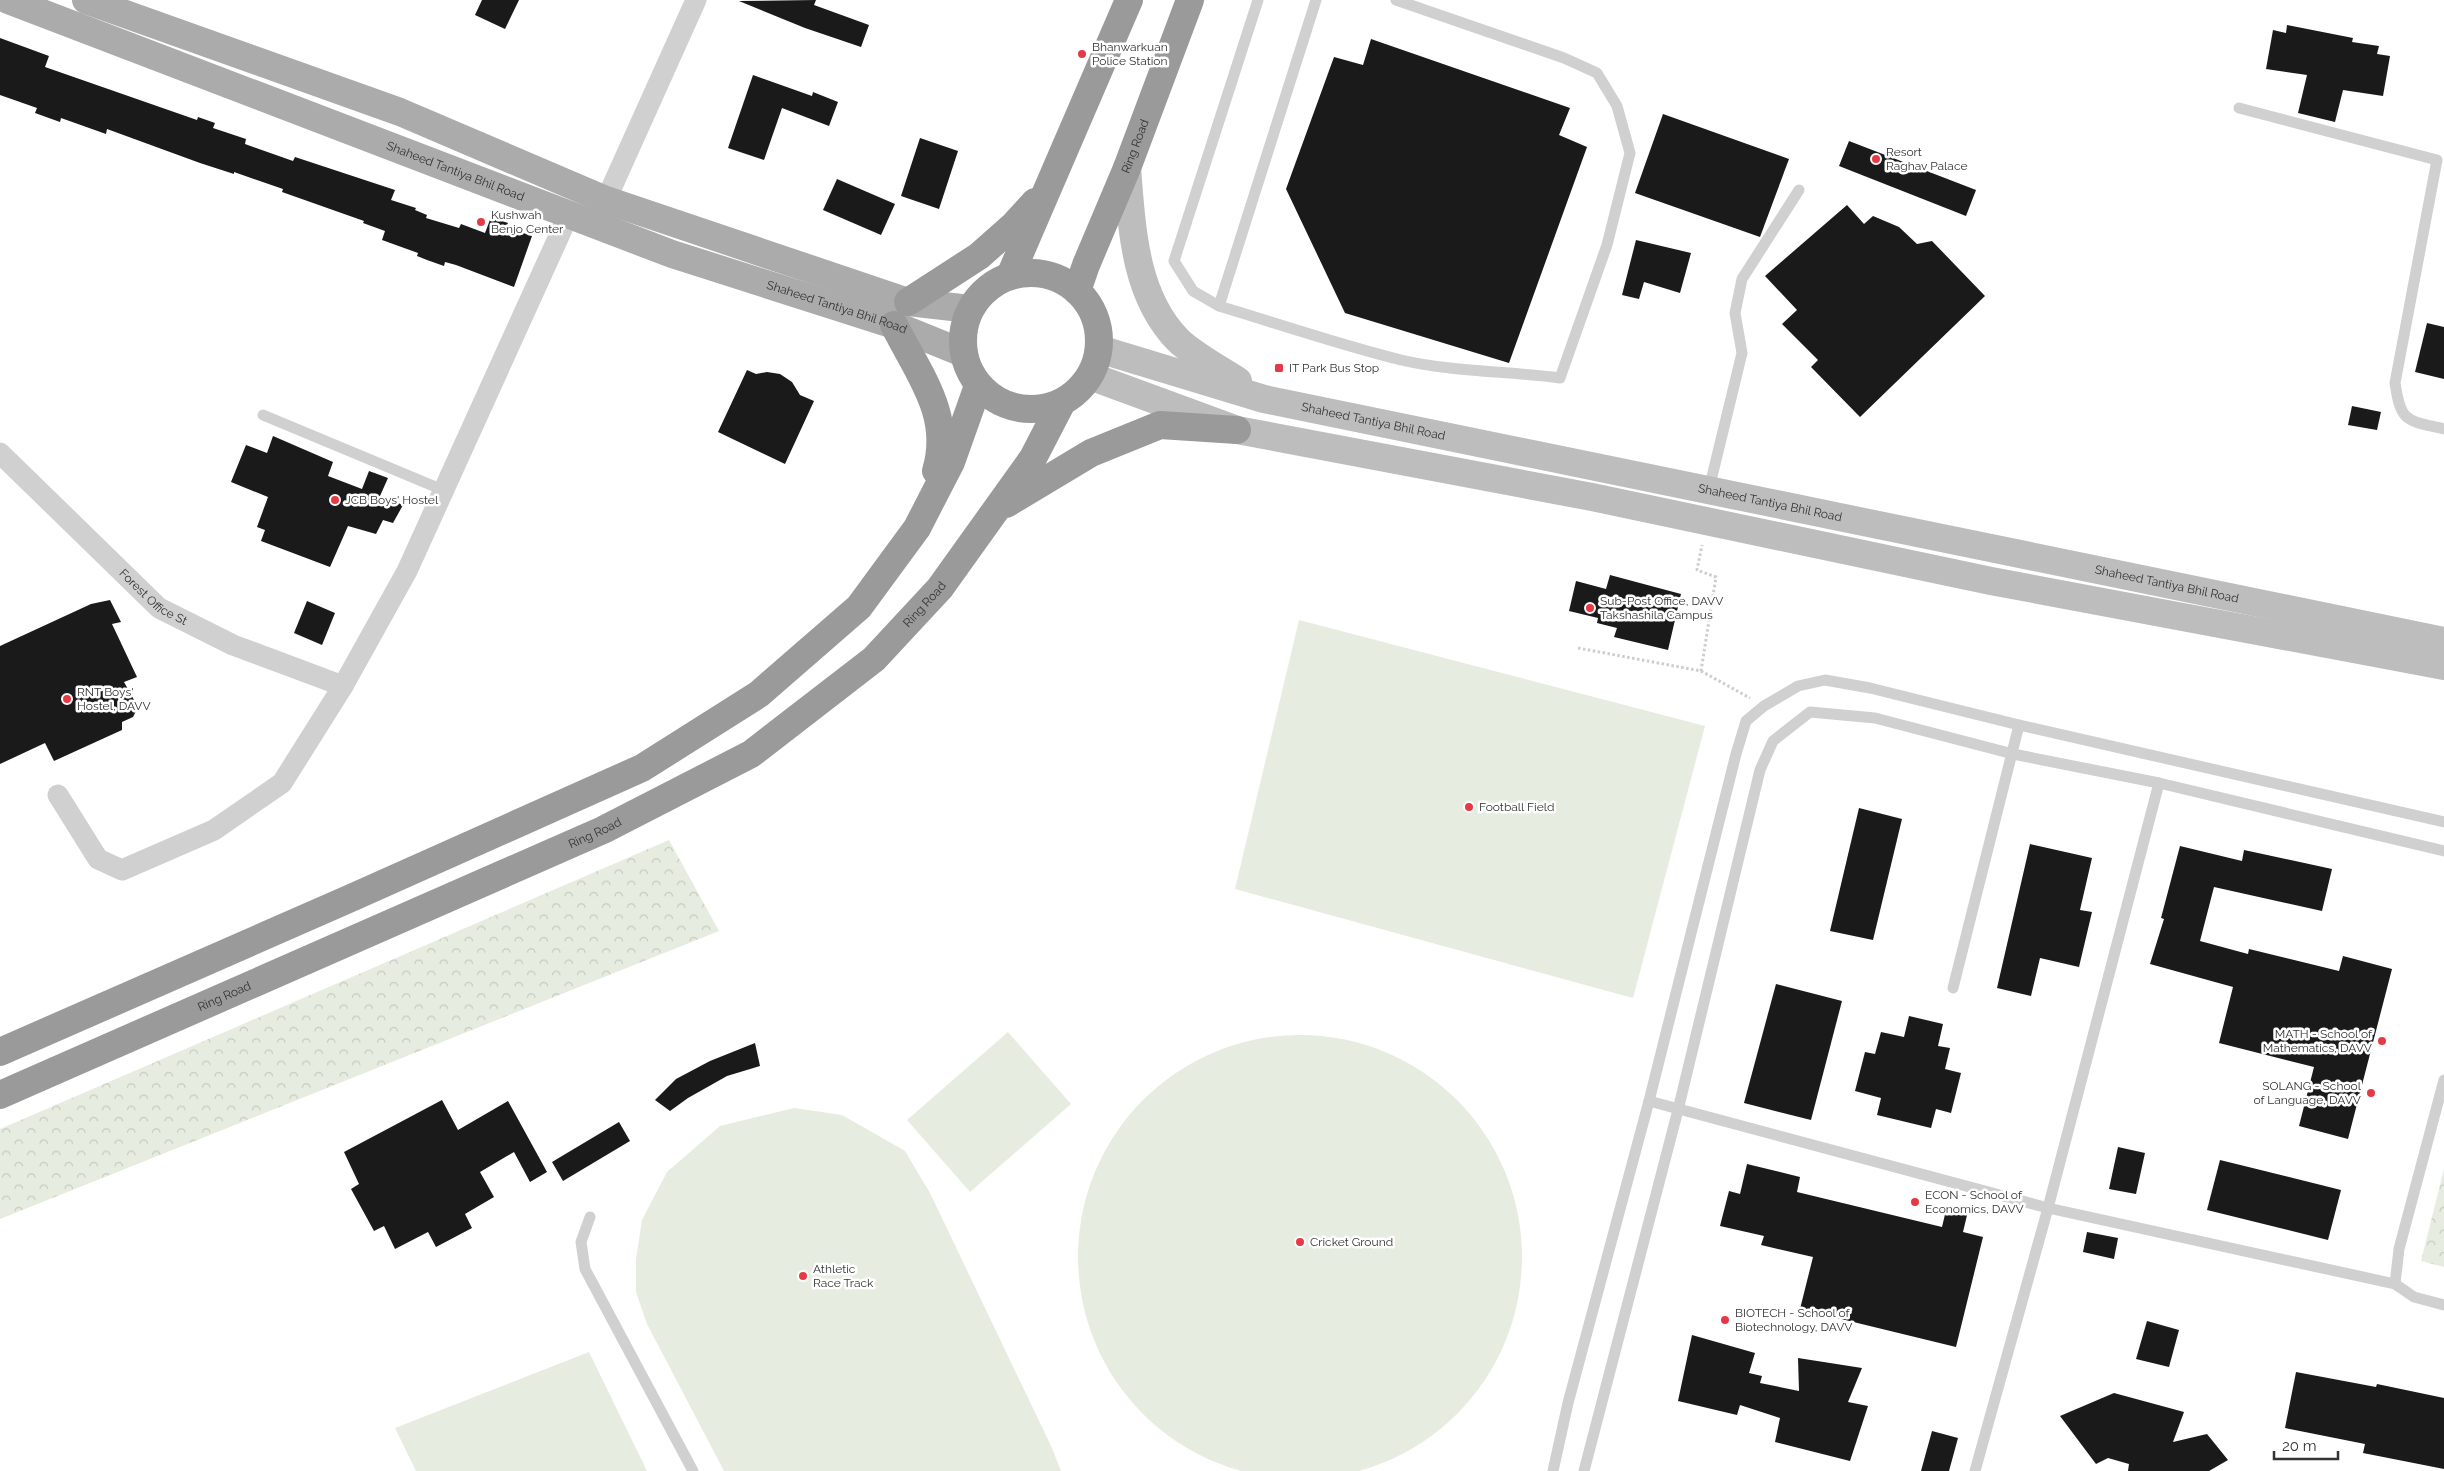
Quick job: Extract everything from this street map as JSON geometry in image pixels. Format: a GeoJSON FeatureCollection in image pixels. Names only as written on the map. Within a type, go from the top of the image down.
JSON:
{"type":"FeatureCollection","features":[{"type":"Feature","properties":{"kind":"highway"},"geometry":{"type":"LineString","coordinates":[[1010,276],[1130,0]]}},
{"type":"Feature","properties":{"kind":"highway","name":"Ring Road"},"geometry":{"type":"LineString","coordinates":[[1077,290],[1127,168],[1190,0]]}},
{"type":"Feature","properties":{"kind":"highway"},"geometry":{"type":"LineString","coordinates":[[908,302],[979,256],[1014,225],[1051,185]]}},
{"type":"Feature","properties":{"kind":"highway"},"geometry":{"type":"LineString","coordinates":[[1028,273],[1046,274],[1063,280],[1077,290],[1088,303],[1095,317],[1099,333],[1099,349],[1090,376],[1073,395],[1048,408],[1018,408],[1003,404],[978,386],[968,370],[963,353],[962,334],[970,309],[987,288],[1010,276],[1028,273]]}},
{"type":"Feature","properties":{"kind":"highway"},"geometry":{"type":"LineString","coordinates":[[759,694],[835,615],[876,568],[912,518],[927,493],[936,469],[942,441],[937,410],[925,382],[894,325]]}},
{"type":"Feature","properties":{"kind":"highway"},"geometry":{"type":"LineString","coordinates":[[0,1052],[642,768],[759,694],[859,607],[916,528],[951,462],[978,386]]}},
{"type":"Feature","properties":{"kind":"highway","name":"Ring Road"},"geometry":{"type":"LineString","coordinates":[[0,1095],[603,830],[751,754],[874,659],[940,588],[1034,458],[1062,402]]}},
{"type":"Feature","properties":{"kind":"highway"},"geometry":{"type":"LineString","coordinates":[[995,511],[1091,453],[1160,425],[1237,430]]}},
{"type":"Feature","properties":{"kind":"main road","name":"Shaheed Tantiya Bhil Road"},"geometry":{"type":"LineString","coordinates":[[8,0],[672,254],[894,325],[963,353]]}},
{"type":"Feature","properties":{"kind":"main road"},"geometry":{"type":"LineString","coordinates":[[86,0],[400,112],[606,200],[908,302],[970,309]]}},
{"type":"Feature","properties":{"kind":"main road"},"geometry":{"type":"LineString","coordinates":[[1127,168],[1134,242],[1150,300],[1178,341],[1264,399]]}},
{"type":"Feature","properties":{"kind":"main road","name":"Shaheed Tantiya Bhil Road"},"geometry":{"type":"LineString","coordinates":[[1099,349],[1264,399],[2444,641]]}},
{"type":"Feature","properties":{"kind":"main road"},"geometry":{"type":"LineString","coordinates":[[1090,376],[1237,430],[1592,497],[1990,581],[2444,666]]}},
{"type":"Feature","properties":{"kind":"main road"},"geometry":{"type":"LineString","coordinates":[[1707,522],[1709,490]]}},
{"type":"Feature","properties":{"kind":"street"},"geometry":{"type":"LineString","coordinates":[[606,200],[696,0]]}},
{"type":"Feature","properties":{"kind":"street"},"geometry":{"type":"LineString","coordinates":[[58,795],[98,859],[122,870],[214,830],[282,783],[342,686],[407,571],[569,214]]}},
{"type":"Feature","properties":{"kind":"street","name":"Forest Office St"},"geometry":{"type":"LineString","coordinates":[[0,453],[159,608],[233,645],[342,686]]}},
{"type":"Feature","properties":{"kind":"lane"},"geometry":{"type":"LineString","coordinates":[[1258,0],[1174,261],[1193,291],[1219,306],[1402,360],[1476,371],[1514,372],[1560,378],[1607,245],[1630,153],[1617,106],[1597,72],[1564,58],[1396,0]]}},
{"type":"Feature","properties":{"kind":"lane"},"geometry":{"type":"LineString","coordinates":[[1219,306],[1316,0]]}},
{"type":"Feature","properties":{"kind":"lane"},"geometry":{"type":"LineString","coordinates":[[2239,108],[2437,160],[2394,383],[2399,409],[2412,422],[2444,429]]}},
{"type":"Feature","properties":{"kind":"lane"},"geometry":{"type":"LineString","coordinates":[[1709,490],[1742,353],[1735,313],[1742,279],[1799,190]]}},
{"type":"Feature","properties":{"kind":"lane"},"geometry":{"type":"LineString","coordinates":[[263,415],[443,490]]}},
{"type":"Feature","properties":{"kind":"lane"},"geometry":{"type":"LineString","coordinates":[[1553,1471],[1568,1403],[1649,1101],[1739,745],[1746,720],[1764,706],[1798,686],[1824,680],[1870,688],[2019,725],[2444,822]]}},
{"type":"Feature","properties":{"kind":"lane"},"geometry":{"type":"LineString","coordinates":[[1584,1471],[1678,1110],[1760,770],[1773,741],[1810,712],[1876,718],[2013,754],[2159,784],[2444,851]]}},
{"type":"Feature","properties":{"kind":"lane"},"geometry":{"type":"LineString","coordinates":[[1954,988],[2019,725]]}},
{"type":"Feature","properties":{"kind":"lane"},"geometry":{"type":"LineString","coordinates":[[1975,1471],[2048,1208],[2159,784]]}},
{"type":"Feature","properties":{"kind":"lane"},"geometry":{"type":"LineString","coordinates":[[2395,1284],[2399,1249],[2444,1080]]}},
{"type":"Feature","properties":{"kind":"lane"},"geometry":{"type":"LineString","coordinates":[[1649,1101],[2048,1208],[2395,1284],[2414,1297],[2444,1305]]}},
{"type":"Feature","properties":{"kind":"lane"},"geometry":{"type":"LineString","coordinates":[[590,1217],[581,1242],[585,1269],[694,1471]]}},
{"type":"Feature","properties":{"kind":"path"},"geometry":{"type":"LineString","coordinates":[[1701,671],[1716,577],[1697,570],[1707,522]]}},
{"type":"Feature","properties":{"kind":"path"},"geometry":{"type":"LineString","coordinates":[[1578,648],[1701,671],[1764,706]]}},
{"type":"Feature","properties":{"kind":"green space","name":"Football Field"},"geometry":{"type":"Polygon","coordinates":[[[1299,620],[1705,726],[1633,998],[1235,889],[1299,620]]]}},
{"type":"Feature","properties":{"kind":"green space"},"geometry":{"type":"Polygon","coordinates":[[[669,840],[719,931],[0,1219],[0,1129],[669,840]]]}},
{"type":"Feature","properties":{"kind":"green space"},"geometry":{"type":"Polygon","coordinates":[[[1008,1032],[1071,1104],[970,1192],[907,1120],[1008,1032]]]}},
{"type":"Feature","properties":{"kind":"green space","name":"Cricket Ground"},"geometry":{"type":"Polygon","coordinates":[[[1300,1035],[1343,1039],[1385,1052],[1423,1072],[1457,1100],[1485,1134],[1505,1172],[1518,1214],[1522,1257],[1518,1300],[1505,1342],[1485,1380],[1457,1414],[1423,1442],[1385,1462],[1343,1475],[1300,1479],[1257,1475],[1215,1462],[1177,1442],[1143,1414],[1115,1380],[1095,1342],[1082,1300],[1078,1257],[1082,1214],[1095,1172],[1115,1134],[1143,1100],[1177,1072],[1215,1052],[1257,1039],[1300,1035]]]}},
{"type":"Feature","properties":{"kind":"green space","name":"Athletic Race Track"},"geometry":{"type":"Polygon","coordinates":[[[794,1108],[842,1115],[905,1151],[930,1193],[1052,1448],[1061,1471],[724,1471],[647,1324],[636,1292],[636,1260],[642,1220],[667,1172],[720,1126],[794,1108]]]}},
{"type":"Feature","properties":{"kind":"green space"},"geometry":{"type":"Polygon","coordinates":[[[2444,1169],[2444,1267],[2421,1261],[2444,1169]]]}},
{"type":"Feature","properties":{"kind":"green space"},"geometry":{"type":"Polygon","coordinates":[[[589,1352],[647,1471],[416,1471],[395,1428],[589,1352]]]}},
{"type":"Feature","properties":{"kind":"building"},"geometry":{"type":"Polygon","coordinates":[[[482,0],[519,0],[505,29],[475,15],[482,0]]]}},
{"type":"Feature","properties":{"kind":"building"},"geometry":{"type":"Polygon","coordinates":[[[816,0],[814,5],[869,25],[861,47],[805,28],[739,1],[816,0]]]}},
{"type":"Feature","properties":{"kind":"building"},"geometry":{"type":"Polygon","coordinates":[[[2287,25],[2353,38],[2352,42],[2379,46],[2377,54],[2390,56],[2383,96],[2343,90],[2335,122],[2298,113],[2307,75],[2266,69],[2273,30],[2286,33],[2287,25]]]}},
{"type":"Feature","properties":{"kind":"building"},"geometry":{"type":"Polygon","coordinates":[[[0,38],[49,56],[45,67],[197,120],[198,117],[215,123],[213,128],[246,139],[245,144],[293,161],[295,157],[395,190],[391,200],[416,208],[415,210],[427,215],[426,218],[459,228],[461,224],[485,233],[491,217],[508,223],[506,227],[532,236],[514,287],[456,265],[445,262],[444,266],[417,256],[418,253],[382,240],[385,231],[363,223],[364,221],[282,192],[283,189],[234,172],[234,174],[200,163],[107,129],[106,134],[61,118],[60,122],[35,113],[37,108],[0,95],[0,38]]]}},
{"type":"Feature","properties":{"kind":"building"},"geometry":{"type":"Polygon","coordinates":[[[1371,39],[1570,108],[1559,135],[1587,147],[1509,363],[1345,313],[1286,189],[1334,57],[1363,65],[1371,39]]]}},
{"type":"Feature","properties":{"kind":"building"},"geometry":{"type":"Polygon","coordinates":[[[753,75],[812,96],[813,92],[838,102],[829,126],[782,108],[764,160],[728,148],[753,75]]]}},
{"type":"Feature","properties":{"kind":"building"},"geometry":{"type":"Polygon","coordinates":[[[1663,114],[1789,159],[1760,237],[1635,193],[1663,114]]]}},
{"type":"Feature","properties":{"kind":"building"},"geometry":{"type":"Polygon","coordinates":[[[920,138],[958,151],[939,209],[901,196],[920,138]]]}},
{"type":"Feature","properties":{"kind":"building"},"geometry":{"type":"Polygon","coordinates":[[[1849,141],[1976,190],[1966,216],[1839,166],[1849,141]]]}},
{"type":"Feature","properties":{"kind":"building"},"geometry":{"type":"Polygon","coordinates":[[[837,179],[895,204],[881,235],[823,210],[837,179]]]}},
{"type":"Feature","properties":{"kind":"building"},"geometry":{"type":"Polygon","coordinates":[[[1847,205],[1864,224],[1873,216],[1899,227],[1917,244],[1932,241],[1985,296],[1860,417],[1811,367],[1818,360],[1782,324],[1797,310],[1765,276],[1847,205]]]}},
{"type":"Feature","properties":{"kind":"building"},"geometry":{"type":"Polygon","coordinates":[[[1636,240],[1691,253],[1680,293],[1644,282],[1639,299],[1622,295],[1636,240]]]}},
{"type":"Feature","properties":{"kind":"building"},"geometry":{"type":"Polygon","coordinates":[[[2427,323],[2444,327],[2444,379],[2415,372],[2427,323]]]}},
{"type":"Feature","properties":{"kind":"building"},"geometry":{"type":"Polygon","coordinates":[[[747,370],[756,374],[767,372],[780,374],[792,382],[800,395],[814,401],[785,464],[718,432],[747,370]]]}},
{"type":"Feature","properties":{"kind":"building"},"geometry":{"type":"Polygon","coordinates":[[[2352,406],[2381,412],[2377,430],[2348,425],[2352,406]]]}},
{"type":"Feature","properties":{"kind":"building","name":"JCB Boys' Hostel"},"geometry":{"type":"Polygon","coordinates":[[[273,436],[333,462],[328,476],[362,489],[369,471],[388,478],[380,496],[403,505],[393,523],[383,520],[376,534],[348,526],[330,567],[261,541],[265,530],[257,527],[268,497],[231,482],[246,445],[267,453],[273,436]]]}},
{"type":"Feature","properties":{"kind":"building"},"geometry":{"type":"Polygon","coordinates":[[[1610,575],[1681,594],[1668,650],[1614,637],[1617,628],[1597,623],[1598,618],[1569,611],[1576,581],[1606,589],[1610,575]]]}},
{"type":"Feature","properties":{"kind":"building","name":"RNT Boys' Hostel, DAVV"},"geometry":{"type":"Polygon","coordinates":[[[110,600],[121,622],[112,624],[137,677],[124,682],[138,707],[133,717],[122,722],[122,730],[54,761],[45,743],[0,764],[0,646],[91,604],[110,600]]]}},
{"type":"Feature","properties":{"kind":"building"},"geometry":{"type":"Polygon","coordinates":[[[307,601],[335,613],[322,645],[294,633],[307,601]]]}},
{"type":"Feature","properties":{"kind":"building"},"geometry":{"type":"Polygon","coordinates":[[[1859,808],[1902,819],[1873,940],[1830,931],[1859,808]]]}},
{"type":"Feature","properties":{"kind":"building"},"geometry":{"type":"Polygon","coordinates":[[[2030,844],[2092,858],[2080,910],[2092,912],[2079,967],[2040,958],[2031,996],[1997,988],[2030,844]]]}},
{"type":"Feature","properties":{"kind":"building"},"geometry":{"type":"Polygon","coordinates":[[[2180,846],[2242,861],[2244,850],[2332,869],[2322,911],[2214,887],[2200,941],[2248,954],[2249,949],[2339,971],[2343,956],[2392,969],[2348,1139],[2299,1126],[2314,1067],[2219,1043],[2233,987],[2150,964],[2164,919],[2161,918],[2180,846]]]}},
{"type":"Feature","properties":{"kind":"building"},"geometry":{"type":"Polygon","coordinates":[[[1776,984],[1842,1001],[1811,1120],[1744,1103],[1776,984]]]}},
{"type":"Feature","properties":{"kind":"building"},"geometry":{"type":"Polygon","coordinates":[[[1909,1016],[1943,1024],[1938,1046],[1950,1048],[1945,1069],[1961,1073],[1951,1113],[1936,1109],[1931,1128],[1877,1115],[1881,1098],[1855,1091],[1865,1052],[1875,1054],[1881,1032],[1904,1037],[1909,1016]]]}},
{"type":"Feature","properties":{"kind":"building"},"geometry":{"type":"Polygon","coordinates":[[[755,1043],[760,1066],[727,1076],[688,1098],[670,1111],[655,1100],[676,1079],[710,1061],[755,1043]]]}},
{"type":"Feature","properties":{"kind":"building"},"geometry":{"type":"Polygon","coordinates":[[[442,1100],[458,1130],[508,1101],[547,1172],[530,1182],[514,1152],[480,1172],[494,1197],[465,1214],[472,1228],[436,1247],[428,1232],[395,1249],[384,1226],[374,1231],[351,1189],[359,1184],[344,1152],[442,1100]]]}},
{"type":"Feature","properties":{"kind":"building"},"geometry":{"type":"Polygon","coordinates":[[[619,1122],[630,1141],[563,1181],[552,1162],[619,1122]]]}},
{"type":"Feature","properties":{"kind":"building"},"geometry":{"type":"Polygon","coordinates":[[[2118,1147],[2145,1153],[2136,1194],[2109,1189],[2118,1147]]]}},
{"type":"Feature","properties":{"kind":"building"},"geometry":{"type":"Polygon","coordinates":[[[2220,1160],[2341,1190],[2328,1240],[2207,1210],[2220,1160]]]}},
{"type":"Feature","properties":{"kind":"building"},"geometry":{"type":"Polygon","coordinates":[[[1747,1164],[1800,1177],[1797,1192],[1942,1227],[1947,1206],[1968,1211],[1963,1232],[1983,1237],[1956,1347],[1800,1309],[1813,1257],[1761,1245],[1764,1236],[1720,1226],[1729,1191],[1740,1194],[1747,1164]]]}},
{"type":"Feature","properties":{"kind":"building"},"geometry":{"type":"Polygon","coordinates":[[[2087,1232],[2118,1238],[2114,1259],[2083,1252],[2087,1232]]]}},
{"type":"Feature","properties":{"kind":"building"},"geometry":{"type":"Polygon","coordinates":[[[2147,1321],[2179,1330],[2169,1367],[2136,1359],[2147,1321]]]}},
{"type":"Feature","properties":{"kind":"building"},"geometry":{"type":"Polygon","coordinates":[[[1692,1335],[1755,1353],[1749,1373],[1762,1376],[1760,1383],[1799,1391],[1798,1358],[1862,1368],[1848,1402],[1868,1406],[1850,1461],[1775,1442],[1780,1418],[1740,1405],[1737,1415],[1678,1401],[1692,1335]]]}},
{"type":"Feature","properties":{"kind":"building"},"geometry":{"type":"Polygon","coordinates":[[[2296,1372],[2376,1387],[2377,1384],[2444,1398],[2444,1469],[2363,1453],[2365,1444],[2285,1428],[2296,1372]]]}},
{"type":"Feature","properties":{"kind":"building"},"geometry":{"type":"Polygon","coordinates":[[[2114,1393],[2184,1412],[2173,1442],[2207,1434],[2228,1460],[2209,1471],[2128,1471],[2129,1464],[2108,1458],[2096,1464],[2060,1416],[2114,1393]]]}},
{"type":"Feature","properties":{"kind":"building"},"geometry":{"type":"Polygon","coordinates":[[[1932,1431],[1958,1438],[1949,1471],[1921,1471],[1932,1431]]]}},
{"type":"Feature","properties":{"kind":"place","name":"Bhanwarkuan Police Station"},"geometry":{"type":"Point","coordinates":[1082,54]}},
{"type":"Feature","properties":{"kind":"place","name":"Resort Raghav Palace"},"geometry":{"type":"Point","coordinates":[1876,159]}},
{"type":"Feature","properties":{"kind":"place","name":"Kushwah Benjo Center"},"geometry":{"type":"Point","coordinates":[481,222]}},
{"type":"Feature","properties":{"kind":"place","name":"IT Park Bus Stop"},"geometry":{"type":"Point","coordinates":[1279,368]}},
{"type":"Feature","properties":{"kind":"place","name":"JCB Boys' Hostel"},"geometry":{"type":"Point","coordinates":[335,500]}},
{"type":"Feature","properties":{"kind":"place","name":"Sub-Post Office, DAVV Takshashila Campus"},"geometry":{"type":"Point","coordinates":[1590,608]}},
{"type":"Feature","properties":{"kind":"place","name":"RNT Boys' Hostel, DAVV"},"geometry":{"type":"Point","coordinates":[67,699]}},
{"type":"Feature","properties":{"kind":"place","name":"Football Field"},"geometry":{"type":"Point","coordinates":[1469,807]}},
{"type":"Feature","properties":{"kind":"place","name":"MATH - School of Mathematics, DAVV"},"geometry":{"type":"Point","coordinates":[2382,1041]}},
{"type":"Feature","properties":{"kind":"place","name":"SOLANG - School of Language, DAVV"},"geometry":{"type":"Point","coordinates":[2371,1093]}},
{"type":"Feature","properties":{"kind":"place","name":"ECON - School of Economics, DAVV"},"geometry":{"type":"Point","coordinates":[1915,1202]}},
{"type":"Feature","properties":{"kind":"place","name":"Cricket Ground"},"geometry":{"type":"Point","coordinates":[1300,1242]}},
{"type":"Feature","properties":{"kind":"place","name":"Athletic Race Track"},"geometry":{"type":"Point","coordinates":[803,1276]}},
{"type":"Feature","properties":{"kind":"place","name":"BIOTECH - School of Biotechnology, DAVV"},"geometry":{"type":"Point","coordinates":[1725,1320]}}]}
